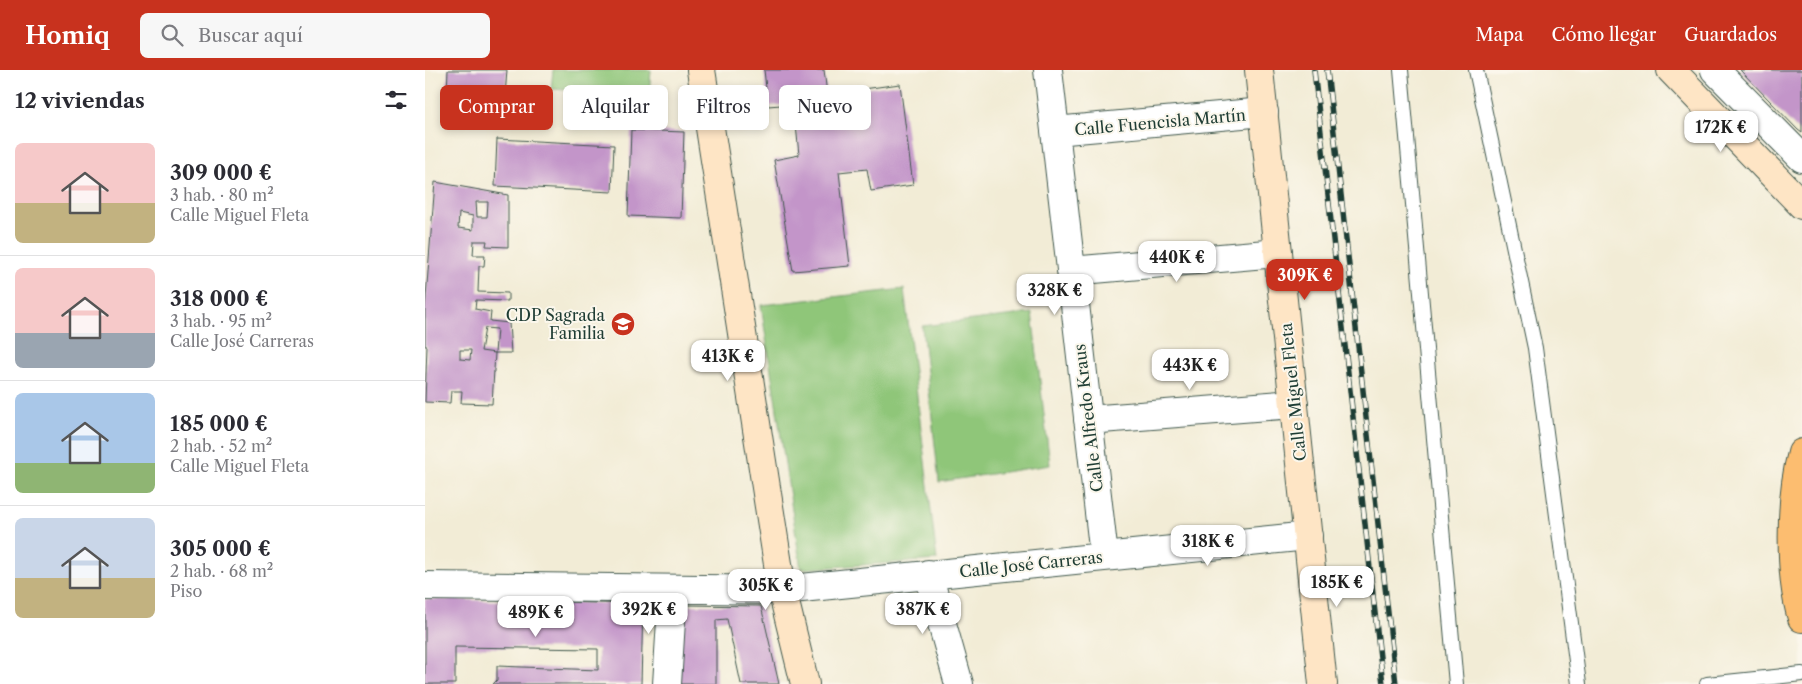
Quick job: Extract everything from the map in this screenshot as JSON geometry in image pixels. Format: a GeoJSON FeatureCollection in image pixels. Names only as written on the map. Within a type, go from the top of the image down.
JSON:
{"type":"FeatureCollection","features":[{"type":"Feature","properties":{"kind":"main road"},"geometry":{"type":"LineString","coordinates":[[1802,453],[1792,535],[1798,606],[1802,618]]}},
{"type":"Feature","properties":{"kind":"street"},"geometry":{"type":"LineString","coordinates":[[701,70],[782,590],[805,684]]}},
{"type":"Feature","properties":{"kind":"street","name":"Calle Alfredo Kraus"},"geometry":{"type":"LineString","coordinates":[[1048,70],[1104,556]]}},
{"type":"Feature","properties":{"kind":"street","name":"Calle Miguel Fleta"},"geometry":{"type":"LineString","coordinates":[[1259,70],[1323,684]]}},
{"type":"Feature","properties":{"kind":"street"},"geometry":{"type":"LineString","coordinates":[[1671,70],[1802,205]]}},
{"type":"Feature","properties":{"kind":"street"},"geometry":{"type":"LineString","coordinates":[[1715,70],[1802,158]]}},
{"type":"Feature","properties":{"kind":"street","name":"Calle Fuencisla Martín"},"geometry":{"type":"LineString","coordinates":[[1055,131],[1264,112]]}},
{"type":"Feature","properties":{"kind":"street"},"geometry":{"type":"LineString","coordinates":[[1071,271],[1278,252]]}},
{"type":"Feature","properties":{"kind":"street"},"geometry":{"type":"LineString","coordinates":[[1088,420],[1294,404]]}},
{"type":"Feature","properties":{"kind":"street","name":"Calle José Carreras"},"geometry":{"type":"LineString","coordinates":[[425,586],[782,590],[1308,536]]}},
{"type":"Feature","properties":{"kind":"street"},"geometry":{"type":"LineString","coordinates":[[928,574],[959,684]]}},
{"type":"Feature","properties":{"kind":"street"},"geometry":{"type":"LineString","coordinates":[[667,684],[673,589]]}},
{"type":"Feature","properties":{"kind":"lane"},"geometry":{"type":"LineString","coordinates":[[1401,70],[1455,684]]}},
{"type":"Feature","properties":{"kind":"lane"},"geometry":{"type":"LineString","coordinates":[[1476,70],[1535,348],[1579,684]]}},
{"type":"Feature","properties":{"kind":"lane"},"geometry":{"type":"LineString","coordinates":[[1707,684],[1802,674]]}},
{"type":"Feature","properties":{"kind":"green space"},"geometry":{"type":"Polygon","coordinates":[[[553,70],[651,70],[650,85],[563,85],[563,90],[553,89],[551,85],[553,70]]]}},
{"type":"Feature","properties":{"kind":"green space"},"geometry":{"type":"Polygon","coordinates":[[[904,289],[937,560],[801,569],[761,305],[904,289]]]}},
{"type":"Feature","properties":{"kind":"green space"},"geometry":{"type":"Polygon","coordinates":[[[1032,313],[1050,465],[939,482],[922,326],[1032,313]]]}},
{"type":"Feature","properties":{"kind":"building"},"geometry":{"type":"Polygon","coordinates":[[[448,70],[507,70],[506,85],[447,85],[448,70]]]}},
{"type":"Feature","properties":{"kind":"building"},"geometry":{"type":"Polygon","coordinates":[[[764,70],[824,70],[826,85],[779,85],[779,105],[769,106],[769,85],[766,85],[764,70]]]}},
{"type":"Feature","properties":{"kind":"building"},"geometry":{"type":"Polygon","coordinates":[[[1740,70],[1802,70],[1802,133],[1798,130],[1740,70]]]}},
{"type":"Feature","properties":{"kind":"building"},"geometry":{"type":"Polygon","coordinates":[[[900,84],[913,185],[871,191],[867,169],[839,172],[850,266],[793,271],[774,160],[799,155],[797,130],[871,130],[871,88],[900,84]]]}},
{"type":"Feature","properties":{"kind":"building"},"geometry":{"type":"Polygon","coordinates":[[[631,130],[684,132],[681,218],[628,216],[631,130]]]}},
{"type":"Feature","properties":{"kind":"building"},"geometry":{"type":"Polygon","coordinates":[[[497,139],[614,145],[612,192],[495,186],[497,139]]]}},
{"type":"Feature","properties":{"kind":"building"},"geometry":{"type":"Polygon","coordinates":[[[435,182],[508,195],[508,247],[486,246],[487,241],[474,241],[473,255],[485,255],[484,266],[479,266],[478,292],[508,293],[508,301],[476,300],[475,309],[491,312],[490,321],[509,323],[511,353],[495,353],[492,404],[461,403],[462,391],[451,391],[450,403],[425,402],[427,346],[425,346],[425,310],[435,182]],[[476,202],[477,217],[487,217],[488,202],[476,202]],[[459,213],[458,228],[473,230],[473,216],[459,213]],[[485,328],[481,351],[495,353],[497,329],[485,328]],[[460,350],[460,359],[470,360],[471,350],[460,350]]]}},
{"type":"Feature","properties":{"kind":"building"},"geometry":{"type":"Polygon","coordinates":[[[425,599],[643,604],[641,684],[493,684],[497,680],[497,666],[598,670],[598,649],[455,647],[455,684],[425,684],[425,599]]]}},
{"type":"Feature","properties":{"kind":"building"},"geometry":{"type":"Polygon","coordinates":[[[682,605],[761,606],[779,684],[741,684],[727,619],[716,620],[716,684],[676,684],[682,605]]]}},
{"type":"Feature","properties":{"kind":"railway"},"geometry":{"type":"LineString","coordinates":[[1314,70],[1383,684]]}},
{"type":"Feature","properties":{"kind":"railway"},"geometry":{"type":"LineString","coordinates":[[1327,70],[1396,684]]}},
{"type":"Feature","properties":{"kind":"place","name":"CDP Sagrada Familia"},"geometry":{"type":"Point","coordinates":[623,324]}}]}
